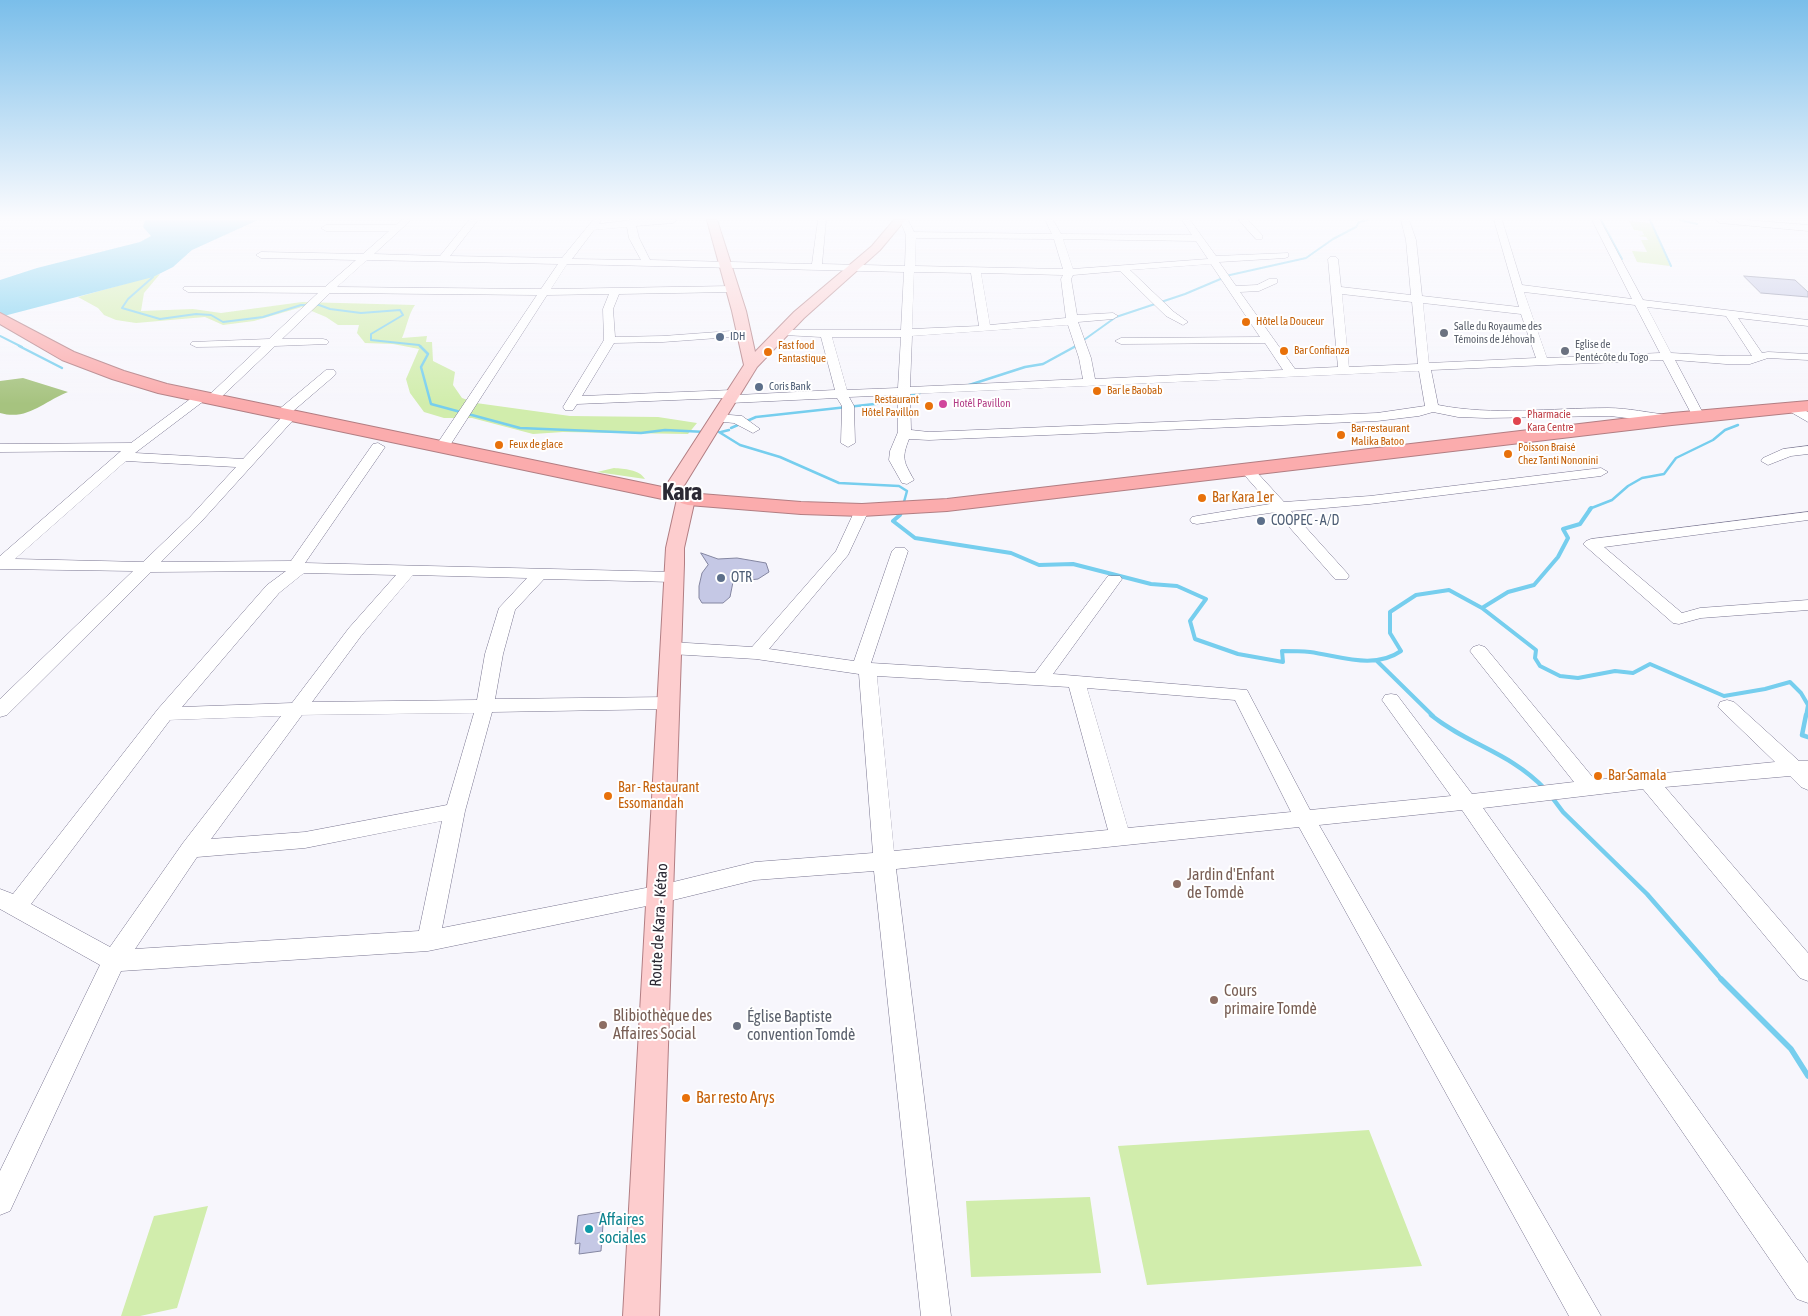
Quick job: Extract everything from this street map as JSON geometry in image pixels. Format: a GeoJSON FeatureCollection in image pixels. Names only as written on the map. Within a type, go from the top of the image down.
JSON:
{"type":"FeatureCollection","features":[{"type":"Feature","properties":{"kind":"highway"},"geometry":{"type":"LineString","coordinates":[[7,322],[55,350],[82,362],[149,385],[626,485],[681,492],[754,505],[862,510],[975,502],[1672,419],[1803,410]]}},
{"type":"Feature","properties":{"kind":"main road"},"geometry":{"type":"LineString","coordinates":[[730,281],[752,365]]}},
{"type":"Feature","properties":{"kind":"main road"},"geometry":{"type":"LineString","coordinates":[[713,427],[752,365],[799,315],[838,281]]}},
{"type":"Feature","properties":{"kind":"main road","name":"Route de Kara - Kétao"},"geometry":{"type":"LineString","coordinates":[[641,1316],[675,561],[681,492],[693,459],[713,427]]}},
{"type":"Feature","properties":{"kind":"street"},"geometry":{"type":"LineString","coordinates":[[1,564],[129,452],[206,398],[274,342],[339,281]]}},
{"type":"Feature","properties":{"kind":"street"},"geometry":{"type":"LineString","coordinates":[[442,447],[471,406],[552,281]]}},
{"type":"Feature","properties":{"kind":"street"},"geometry":{"type":"LineString","coordinates":[[907,480],[896,460],[905,432],[904,397],[909,281]]}},
{"type":"Feature","properties":{"kind":"street"},"geometry":{"type":"LineString","coordinates":[[978,281],[985,327]]}},
{"type":"Feature","properties":{"kind":"street"},"geometry":{"type":"LineString","coordinates":[[1066,281],[1072,320],[1090,382]]}},
{"type":"Feature","properties":{"kind":"street"},"geometry":{"type":"LineString","coordinates":[[1136,281],[1170,314],[1183,322]]}},
{"type":"Feature","properties":{"kind":"street"},"geometry":{"type":"LineString","coordinates":[[1228,282],[1259,288],[1272,281]]}},
{"type":"Feature","properties":{"kind":"street"},"geometry":{"type":"LineString","coordinates":[[1335,281],[1344,372]]}},
{"type":"Feature","properties":{"kind":"street"},"geometry":{"type":"LineString","coordinates":[[1415,281],[1424,367],[1432,408]]}},
{"type":"Feature","properties":{"kind":"street"},"geometry":{"type":"LineString","coordinates":[[1516,281],[1543,362]]}},
{"type":"Feature","properties":{"kind":"street"},"geometry":{"type":"LineString","coordinates":[[1628,281],[1665,356],[1699,417]]}},
{"type":"Feature","properties":{"kind":"street"},"geometry":{"type":"LineString","coordinates":[[1228,282],[1291,374]]}},
{"type":"Feature","properties":{"kind":"street"},"geometry":{"type":"LineString","coordinates":[[1518,288],[1808,323]]}},
{"type":"Feature","properties":{"kind":"street"},"geometry":{"type":"LineString","coordinates":[[188,289],[545,292],[732,289]]}},
{"type":"Feature","properties":{"kind":"street"},"geometry":{"type":"LineString","coordinates":[[1336,290],[1526,311]]}},
{"type":"Feature","properties":{"kind":"street"},"geometry":{"type":"LineString","coordinates":[[615,291],[608,310],[610,340],[571,404],[731,397],[842,395],[904,397],[964,388],[1665,356],[1726,360],[1750,360],[1768,355],[1808,357]]}},
{"type":"Feature","properties":{"kind":"street"},"geometry":{"type":"LineString","coordinates":[[1730,314],[1759,357]]}},
{"type":"Feature","properties":{"kind":"street"},"geometry":{"type":"LineString","coordinates":[[784,332],[826,335],[907,334],[1113,316]]}},
{"type":"Feature","properties":{"kind":"street"},"geometry":{"type":"LineString","coordinates":[[610,340],[663,339],[745,333]]}},
{"type":"Feature","properties":{"kind":"street"},"geometry":{"type":"LineString","coordinates":[[826,335],[842,395],[848,406],[848,443]]}},
{"type":"Feature","properties":{"kind":"street"},"geometry":{"type":"LineString","coordinates":[[1121,341],[1267,340]]}},
{"type":"Feature","properties":{"kind":"street"},"geometry":{"type":"LineString","coordinates":[[196,344],[323,342]]}},
{"type":"Feature","properties":{"kind":"street"},"geometry":{"type":"LineString","coordinates":[[0,710],[149,567],[195,520],[286,414],[330,373]]}},
{"type":"Feature","properties":{"kind":"street"},"geometry":{"type":"LineString","coordinates":[[905,432],[914,436],[929,436],[1378,417],[1419,412],[1432,408],[1458,413],[1486,414],[1610,412],[1672,419]]}},
{"type":"Feature","properties":{"kind":"street"},"geometry":{"type":"LineString","coordinates":[[713,427],[737,419],[753,429]]}},
{"type":"Feature","properties":{"kind":"street"},"geometry":{"type":"LineString","coordinates":[[378,447],[298,567],[273,589],[165,714],[8,902],[114,961],[428,941],[660,894],[755,871],[884,861],[1466,802],[1648,781],[1801,768]]}},
{"type":"Feature","properties":{"kind":"street"},"geometry":{"type":"LineString","coordinates":[[0,448],[129,452],[245,463]]}},
{"type":"Feature","properties":{"kind":"street"},"geometry":{"type":"LineString","coordinates":[[1768,461],[1788,452],[1808,450]]}},
{"type":"Feature","properties":{"kind":"street"},"geometry":{"type":"LineString","coordinates":[[1247,470],[1341,576]]}},
{"type":"Feature","properties":{"kind":"street"},"geometry":{"type":"LineString","coordinates":[[1197,520],[1280,507],[1370,500],[1601,472]]}},
{"type":"Feature","properties":{"kind":"street"},"geometry":{"type":"LineString","coordinates":[[756,653],[843,552],[862,510]]}},
{"type":"Feature","properties":{"kind":"street"},"geometry":{"type":"LineString","coordinates":[[1808,516],[1591,544],[1679,619],[1700,613],[1808,606]]}},
{"type":"Feature","properties":{"kind":"street"},"geometry":{"type":"LineString","coordinates":[[900,550],[864,669],[936,1316]]}},
{"type":"Feature","properties":{"kind":"street"},"geometry":{"type":"LineString","coordinates":[[1,564],[149,567],[298,567],[407,572],[540,574],[675,561]]}},
{"type":"Feature","properties":{"kind":"street"},"geometry":{"type":"LineString","coordinates":[[0,1201],[114,961],[190,849],[355,632],[407,572]]}},
{"type":"Feature","properties":{"kind":"street"},"geometry":{"type":"LineString","coordinates":[[428,941],[455,811],[485,706],[494,654],[507,608],[540,574]]}},
{"type":"Feature","properties":{"kind":"street"},"geometry":{"type":"LineString","coordinates":[[1040,679],[1114,579]]}},
{"type":"Feature","properties":{"kind":"street"},"geometry":{"type":"LineString","coordinates":[[671,648],[756,653],[864,669],[1076,681],[1241,694],[1304,818],[1586,1316]]}},
{"type":"Feature","properties":{"kind":"street"},"geometry":{"type":"LineString","coordinates":[[1479,651],[1590,788]]}},
{"type":"Feature","properties":{"kind":"street"},"geometry":{"type":"LineString","coordinates":[[1076,681],[1120,837]]}},
{"type":"Feature","properties":{"kind":"street"},"geometry":{"type":"LineString","coordinates":[[1391,700],[1466,802],[1808,1288]]}},
{"type":"Feature","properties":{"kind":"street"},"geometry":{"type":"LineString","coordinates":[[165,714],[297,709],[668,703]]}},
{"type":"Feature","properties":{"kind":"street"},"geometry":{"type":"LineString","coordinates":[[1727,707],[1801,768],[1808,782]]}},
{"type":"Feature","properties":{"kind":"street"},"geometry":{"type":"LineString","coordinates":[[1648,781],[1808,970]]}},
{"type":"Feature","properties":{"kind":"street"},"geometry":{"type":"LineString","coordinates":[[190,849],[304,840],[455,811]]}},
{"type":"Feature","properties":{"kind":"green space"},"geometry":{"type":"Polygon","coordinates":[[[134,281],[154,281],[144,293],[141,311],[193,309],[221,313],[302,302],[415,305],[402,338],[427,336],[426,342],[432,342],[433,361],[455,372],[453,385],[462,398],[476,403],[570,416],[658,417],[697,423],[688,434],[563,432],[533,434],[472,418],[444,418],[424,412],[410,393],[406,379],[419,349],[393,344],[365,343],[357,333],[359,325],[338,325],[326,317],[302,307],[254,321],[223,325],[205,317],[136,323],[116,320],[104,315],[98,308],[78,297],[134,281]]]}},
{"type":"Feature","properties":{"kind":"green space"},"geometry":{"type":"Polygon","coordinates":[[[23,378],[68,392],[27,412],[10,415],[0,413],[0,381],[23,378]]]}},
{"type":"Feature","properties":{"kind":"green space"},"geometry":{"type":"Polygon","coordinates":[[[614,468],[635,471],[645,479],[597,472],[614,468]]]}},
{"type":"Feature","properties":{"kind":"green space"},"geometry":{"type":"Polygon","coordinates":[[[1369,1130],[1422,1266],[1147,1285],[1118,1146],[1369,1130]]]}},
{"type":"Feature","properties":{"kind":"green space"},"geometry":{"type":"Polygon","coordinates":[[[1090,1197],[1101,1273],[971,1277],[966,1201],[1090,1197]]]}},
{"type":"Feature","properties":{"kind":"green space"},"geometry":{"type":"Polygon","coordinates":[[[208,1206],[177,1308],[140,1316],[121,1316],[154,1216],[208,1206]]]}},
{"type":"Feature","properties":{"kind":"water"},"geometry":{"type":"Polygon","coordinates":[[[0,281],[136,281],[0,317],[0,281]]]}},
{"type":"Feature","properties":{"kind":"building"},"geometry":{"type":"Polygon","coordinates":[[[1749,281],[1797,281],[1808,292],[1808,297],[1761,293],[1749,281]]]}},
{"type":"Feature","properties":{"kind":"building","name":"OTR"},"geometry":{"type":"Polygon","coordinates":[[[701,553],[718,559],[737,558],[766,563],[769,572],[758,579],[733,582],[730,597],[723,603],[702,603],[699,598],[699,586],[702,573],[708,565],[701,553]]]}},
{"type":"Feature","properties":{"kind":"building","name":"Affaires sociales"},"geometry":{"type":"Polygon","coordinates":[[[604,1212],[601,1251],[579,1254],[580,1243],[575,1244],[578,1216],[604,1212]]]}},
{"type":"Feature","properties":{"kind":"waterway"},"geometry":{"type":"LineString","coordinates":[[148,281],[128,299],[122,308],[160,319],[196,314],[211,315],[223,322],[263,317],[301,305],[319,305],[330,309],[361,313],[400,310],[403,315],[371,334],[371,340],[419,345],[428,354],[421,367],[431,404],[520,428],[641,433],[665,430],[706,432]]}},
{"type":"Feature","properties":{"kind":"waterway"},"geometry":{"type":"LineString","coordinates":[[1074,347],[1116,317],[1185,294],[1215,281]]}},
{"type":"Feature","properties":{"kind":"waterway"},"geometry":{"type":"LineString","coordinates":[[0,336],[22,347]]}},
{"type":"Feature","properties":{"kind":"waterway"},"geometry":{"type":"LineString","coordinates":[[19,346],[62,368]]}},
{"type":"Feature","properties":{"kind":"waterway"},"geometry":{"type":"LineString","coordinates":[[966,386],[1025,367],[1043,364],[1076,346]]}},
{"type":"Feature","properties":{"kind":"waterway"},"geometry":{"type":"LineString","coordinates":[[731,428],[756,417],[911,400],[912,395],[920,393]]}},
{"type":"Feature","properties":{"kind":"waterway"},"geometry":{"type":"LineString","coordinates":[[1591,508],[1612,500],[1628,486],[1642,478],[1664,474],[1676,458],[1713,440],[1725,430],[1738,425]]}},
{"type":"Feature","properties":{"kind":"waterway"},"geometry":{"type":"LineString","coordinates":[[721,432],[729,430]]}},
{"type":"Feature","properties":{"kind":"waterway"},"geometry":{"type":"LineString","coordinates":[[719,432],[740,445],[780,457],[839,483],[899,486],[907,491],[902,509]]}},
{"type":"Feature","properties":{"kind":"waterway"},"geometry":{"type":"LineString","coordinates":[[902,508],[900,515],[893,521],[915,538],[1011,553],[1039,565],[1073,564],[1151,584],[1177,586],[1206,599],[1190,621],[1195,639],[1238,654],[1283,662],[1282,651],[1310,652],[1368,661],[1391,657],[1401,651],[1390,633],[1390,612],[1416,595],[1449,590],[1482,608]]}},
{"type":"Feature","properties":{"kind":"waterway"},"geometry":{"type":"LineString","coordinates":[[1482,608],[1508,592],[1534,585],[1558,557],[1568,538],[1563,529],[1580,524],[1591,508]]}},
{"type":"Feature","properties":{"kind":"waterway"},"geometry":{"type":"LineString","coordinates":[[1482,608],[1536,650],[1535,658],[1540,666],[1560,676],[1578,678],[1615,671],[1633,673],[1650,664],[1724,696],[1765,689],[1790,682],[1801,693],[1808,705],[1806,716]]}},
{"type":"Feature","properties":{"kind":"waterway"},"geometry":{"type":"LineString","coordinates":[[1377,661],[1433,716]]}},
{"type":"Feature","properties":{"kind":"waterway"},"geometry":{"type":"LineString","coordinates":[[1431,715],[1460,734],[1518,766],[1545,789]]}},
{"type":"Feature","properties":{"kind":"waterway"},"geometry":{"type":"LineString","coordinates":[[1806,715],[1802,735],[1808,737]]}},
{"type":"Feature","properties":{"kind":"waterway"},"geometry":{"type":"LineString","coordinates":[[1551,796],[1563,812],[1647,894],[1722,980]]}},
{"type":"Feature","properties":{"kind":"waterway"},"geometry":{"type":"LineString","coordinates":[[1722,980],[1791,1049],[1808,1076]]}},
{"type":"Feature","properties":{"kind":"place","name":"Hôtel la Douceur"},"geometry":{"type":"Point","coordinates":[1246,322]}},
{"type":"Feature","properties":{"kind":"place","name":"Salle du Royaume des Témoins de Jéhovah"},"geometry":{"type":"Point","coordinates":[1444,333]}},
{"type":"Feature","properties":{"kind":"place","name":"IDH"},"geometry":{"type":"Point","coordinates":[720,337]}},
{"type":"Feature","properties":{"kind":"place","name":"Bar Confianza"},"geometry":{"type":"Point","coordinates":[1284,351]}},
{"type":"Feature","properties":{"kind":"place","name":"Eglise de Pentécôte du Togo"},"geometry":{"type":"Point","coordinates":[1565,351]}},
{"type":"Feature","properties":{"kind":"place","name":"Fast food Fantastique"},"geometry":{"type":"Point","coordinates":[768,352]}},
{"type":"Feature","properties":{"kind":"place","name":"Coris Bank"},"geometry":{"type":"Point","coordinates":[759,387]}},
{"type":"Feature","properties":{"kind":"place","name":"Bar le Baobab"},"geometry":{"type":"Point","coordinates":[1097,391]}},
{"type":"Feature","properties":{"kind":"place","name":"Hotêl Pavillon"},"geometry":{"type":"Point","coordinates":[943,404]}},
{"type":"Feature","properties":{"kind":"place","name":"Restaurant Hôtel Pavillon"},"geometry":{"type":"Point","coordinates":[929,406]}},
{"type":"Feature","properties":{"kind":"place","name":"Pharmacie Kara Centre"},"geometry":{"type":"Point","coordinates":[1517,421]}},
{"type":"Feature","properties":{"kind":"place","name":"Bar-restaurant Malika Batoo"},"geometry":{"type":"Point","coordinates":[1341,435]}},
{"type":"Feature","properties":{"kind":"place","name":"Feux de glace"},"geometry":{"type":"Point","coordinates":[499,445]}},
{"type":"Feature","properties":{"kind":"place","name":"Poisson Braisé Chez Tanti Nononini"},"geometry":{"type":"Point","coordinates":[1508,454]}},
{"type":"Feature","properties":{"kind":"place","name":"Bar Kara 1er"},"geometry":{"type":"Point","coordinates":[1202,498]}},
{"type":"Feature","properties":{"kind":"place","name":"COOPEC - A/D"},"geometry":{"type":"Point","coordinates":[1261,521]}},
{"type":"Feature","properties":{"kind":"place","name":"OTR"},"geometry":{"type":"Point","coordinates":[721,578]}},
{"type":"Feature","properties":{"kind":"place","name":"Bar Samala"},"geometry":{"type":"Point","coordinates":[1598,776]}},
{"type":"Feature","properties":{"kind":"place","name":"Bar - Restaurant Essomandah"},"geometry":{"type":"Point","coordinates":[608,796]}},
{"type":"Feature","properties":{"kind":"place","name":"Jardin d'Enfant de Tomdè"},"geometry":{"type":"Point","coordinates":[1177,884]}},
{"type":"Feature","properties":{"kind":"place","name":"Cours primaire Tomdè"},"geometry":{"type":"Point","coordinates":[1214,1000]}},
{"type":"Feature","properties":{"kind":"place","name":"Blibiothèque des Affaires Social"},"geometry":{"type":"Point","coordinates":[603,1025]}},
{"type":"Feature","properties":{"kind":"place","name":"Église Baptiste convention Tomdè"},"geometry":{"type":"Point","coordinates":[737,1026]}},
{"type":"Feature","properties":{"kind":"place","name":"Bar resto Arys"},"geometry":{"type":"Point","coordinates":[686,1098]}},
{"type":"Feature","properties":{"kind":"place","name":"Affaires sociales"},"geometry":{"type":"Point","coordinates":[589,1229]}},
{"type":"Feature","properties":{"kind":"district","name":"Kara"},"geometry":{"type":"Point","coordinates":[682,492]}}]}
